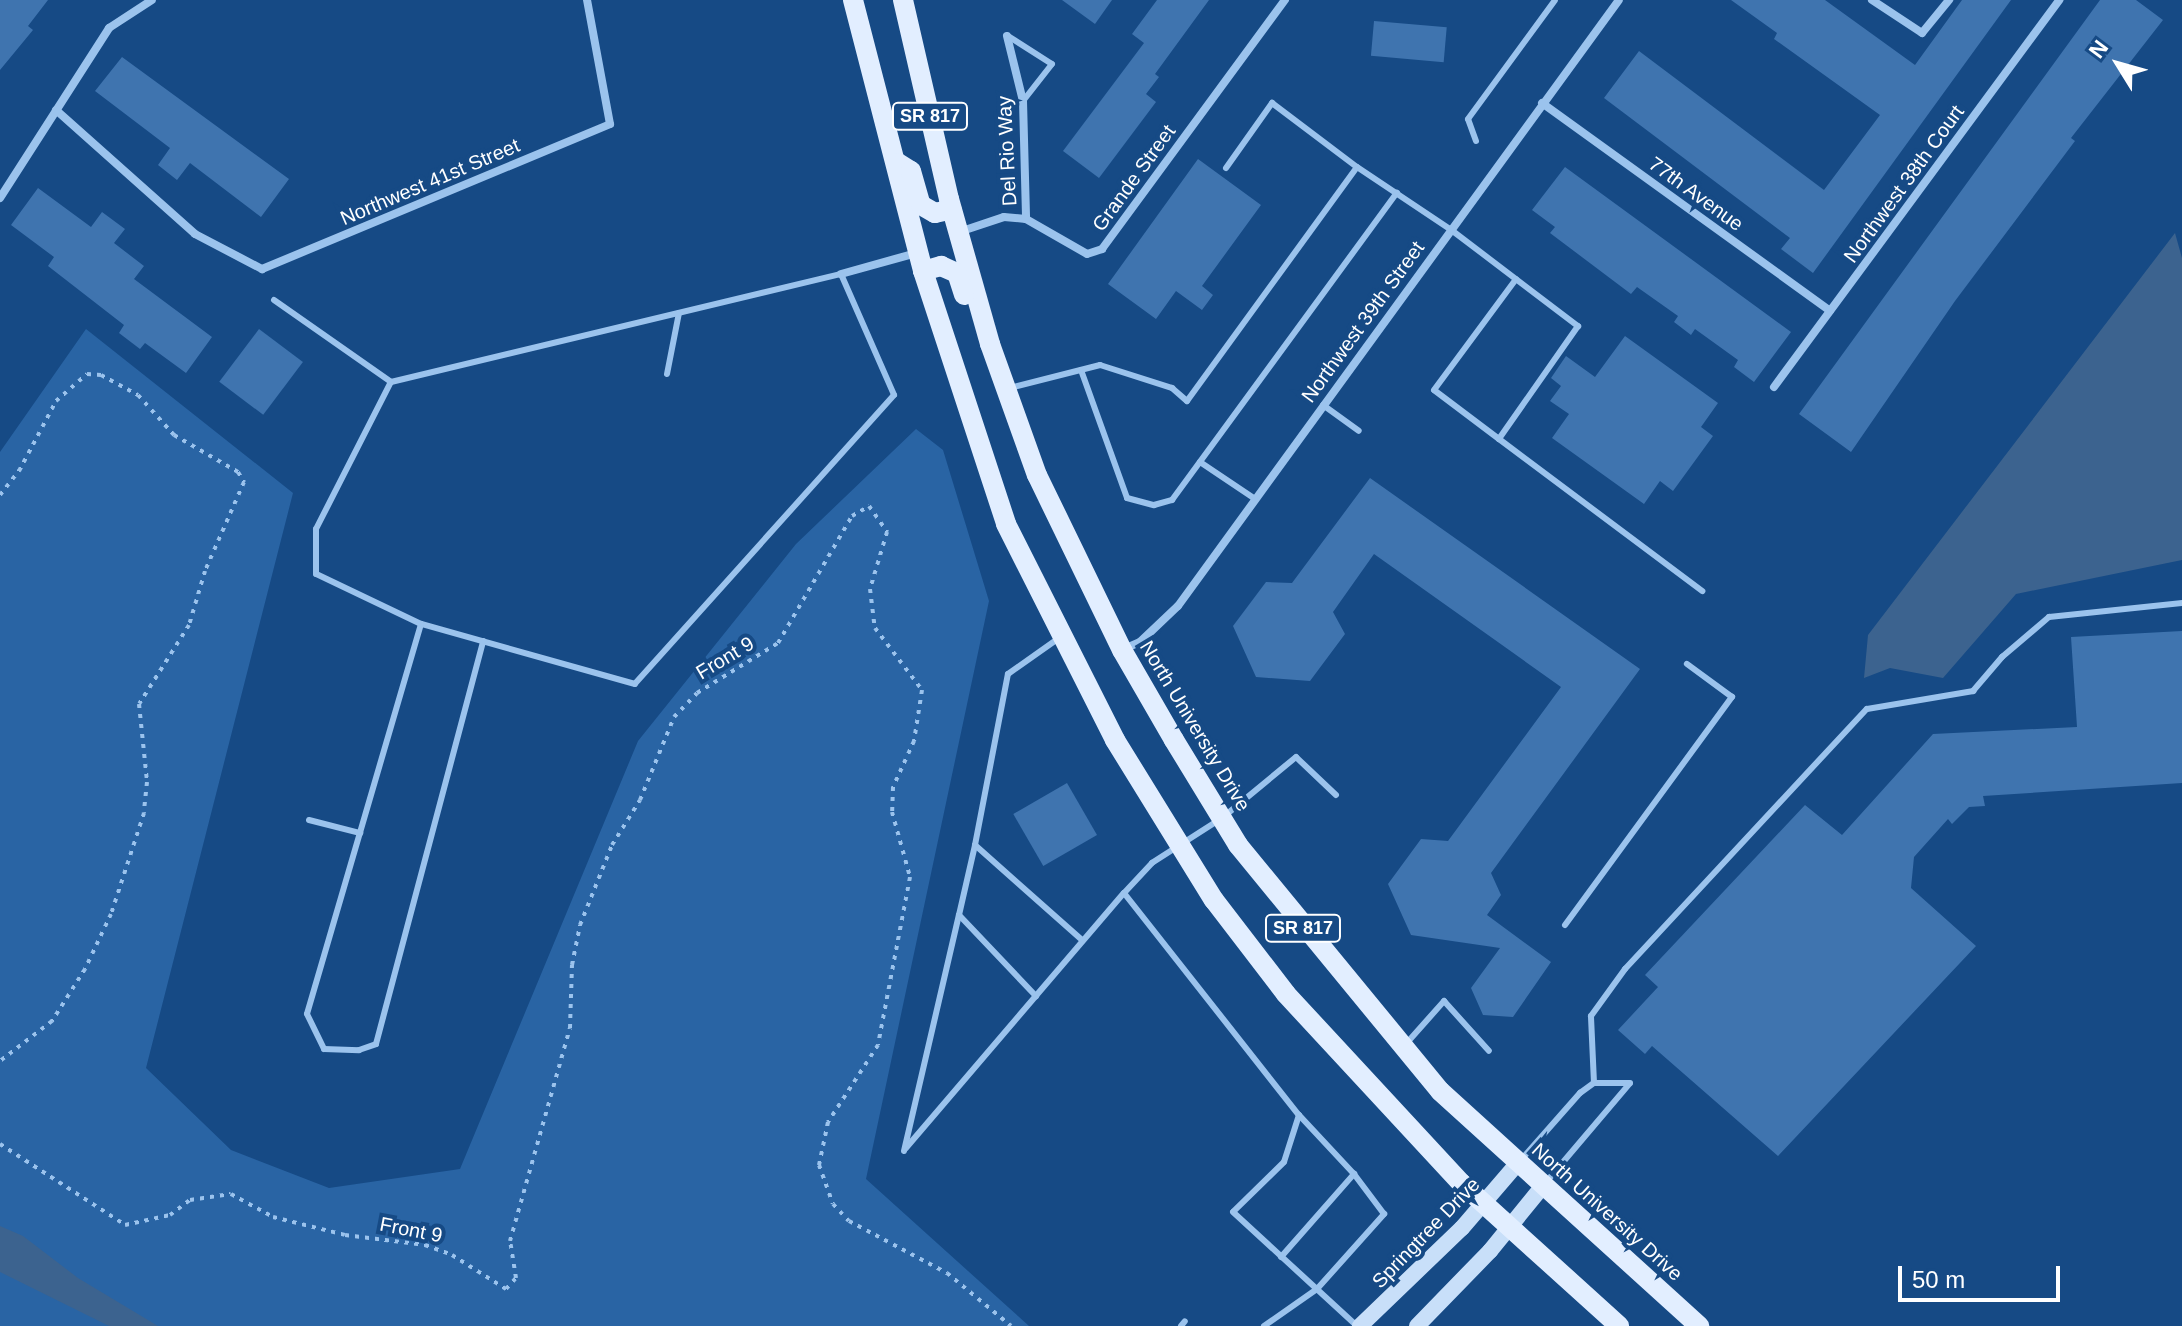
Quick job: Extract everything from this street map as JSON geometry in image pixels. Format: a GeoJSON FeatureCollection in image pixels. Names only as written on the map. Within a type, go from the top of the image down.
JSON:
{"type":"FeatureCollection","features":[{"type":"Feature","properties":{"kind":"main road","name":"SR 817"},"geometry":{"type":"LineString","coordinates":[[853,0],[920,262],[1006,524],[1059,638],[1179,844],[1286,994],[1359,1078],[1483,1204],[1619,1326]]}},
{"type":"Feature","properties":{"kind":"main road","name":"North University Drive"},"geometry":{"type":"LineString","coordinates":[[903,0],[952,209],[1006,388],[1037,475],[1122,650],[1222,818],[1319,950],[1403,1048],[1517,1164],[1699,1326]]}},
{"type":"Feature","properties":{"kind":"main road"},"geometry":{"type":"LineString","coordinates":[[895,160],[911,171],[921,205],[935,213],[952,209]]}},
{"type":"Feature","properties":{"kind":"main road"},"geometry":{"type":"LineString","coordinates":[[920,262],[957,273],[969,313],[987,325]]}},
{"type":"Feature","properties":{"kind":"street"},"geometry":{"type":"LineString","coordinates":[[0,198],[109,28],[152,0]]}},
{"type":"Feature","properties":{"kind":"street","name":"Northwest 41st Street"},"geometry":{"type":"LineString","coordinates":[[56,110],[195,234],[262,269],[610,124],[587,0]]}},
{"type":"Feature","properties":{"kind":"street","name":"Grande Street"},"geometry":{"type":"LineString","coordinates":[[1026,219],[1079,251],[1102,249],[1285,0]]}},
{"type":"Feature","properties":{"kind":"street","name":"Northwest 39th Street"},"geometry":{"type":"LineString","coordinates":[[1122,650],[1140,642],[1178,606],[1619,0]]}},
{"type":"Feature","properties":{"kind":"street"},"geometry":{"type":"LineString","coordinates":[[1872,0],[1922,33],[1949,0]]}},
{"type":"Feature","properties":{"kind":"street","name":"Northwest 38th Court"},"geometry":{"type":"LineString","coordinates":[[1774,387],[2059,0]]}},
{"type":"Feature","properties":{"kind":"street","name":"Del Rio Way"},"geometry":{"type":"LineString","coordinates":[[1007,36],[1023,101],[1026,219]]}},
{"type":"Feature","properties":{"kind":"street","name":"77th Avenue"},"geometry":{"type":"LineString","coordinates":[[1542,103],[1830,311]]}},
{"type":"Feature","properties":{"kind":"street"},"geometry":{"type":"LineString","coordinates":[[959,232],[1004,217],[1026,219]]}},
{"type":"Feature","properties":{"kind":"street"},"geometry":{"type":"LineString","coordinates":[[841,274],[920,262]]}},
{"type":"Feature","properties":{"kind":"street","name":"Springtree Drive"},"geometry":{"type":"LineString","coordinates":[[1358,1326],[1483,1204],[1517,1164]]}},
{"type":"Feature","properties":{"kind":"street"},"geometry":{"type":"LineString","coordinates":[[1417,1326],[1510,1227],[1542,1187]]}},
{"type":"Feature","properties":{"kind":"lane"},"geometry":{"type":"LineString","coordinates":[[1476,141],[1468,119],[1555,0]]}},
{"type":"Feature","properties":{"kind":"lane"},"geometry":{"type":"LineString","coordinates":[[1007,36],[1052,64],[1023,101]]}},
{"type":"Feature","properties":{"kind":"lane"},"geometry":{"type":"LineString","coordinates":[[1226,168],[1272,103],[1357,167],[1450,229],[1578,326],[1499,439]]}},
{"type":"Feature","properties":{"kind":"lane"},"geometry":{"type":"LineString","coordinates":[[1006,388],[1100,365],[1172,388],[1187,401],[1357,167]]}},
{"type":"Feature","properties":{"kind":"lane"},"geometry":{"type":"LineString","coordinates":[[1081,370],[1127,498],[1154,505],[1172,500],[1397,193]]}},
{"type":"Feature","properties":{"kind":"lane"},"geometry":{"type":"LineString","coordinates":[[274,300],[391,382],[841,274],[894,395],[635,684],[421,624],[316,574],[316,529],[391,382]]}},
{"type":"Feature","properties":{"kind":"lane"},"geometry":{"type":"LineString","coordinates":[[1516,279],[1434,390],[1702,591]]}},
{"type":"Feature","properties":{"kind":"lane"},"geometry":{"type":"LineString","coordinates":[[667,374],[679,313]]}},
{"type":"Feature","properties":{"kind":"lane"},"geometry":{"type":"LineString","coordinates":[[1323,405],[1359,431]]}},
{"type":"Feature","properties":{"kind":"lane"},"geometry":{"type":"LineString","coordinates":[[1200,462],[1255,499]]}},
{"type":"Feature","properties":{"kind":"lane"},"geometry":{"type":"LineString","coordinates":[[1517,1164],[1594,1083],[1591,1016],[1625,969],[1867,709],[1973,691],[2002,657],[2049,617],[2182,603]]}},
{"type":"Feature","properties":{"kind":"lane"},"geometry":{"type":"LineString","coordinates":[[421,624],[307,1014],[324,1049],[359,1050],[376,1044],[483,641]]}},
{"type":"Feature","properties":{"kind":"lane"},"geometry":{"type":"LineString","coordinates":[[1059,638],[1008,674],[975,845],[904,1151],[1081,939],[1124,893],[1179,844],[1222,818],[1296,757],[1336,795]]}},
{"type":"Feature","properties":{"kind":"lane"},"geometry":{"type":"LineString","coordinates":[[1565,925],[1732,697],[1687,664]]}},
{"type":"Feature","properties":{"kind":"lane"},"geometry":{"type":"LineString","coordinates":[[309,820],[360,833]]}},
{"type":"Feature","properties":{"kind":"lane"},"geometry":{"type":"LineString","coordinates":[[975,845],[1081,939]]}},
{"type":"Feature","properties":{"kind":"lane"},"geometry":{"type":"LineString","coordinates":[[1124,893],[1299,1115],[1354,1174],[1384,1214],[1317,1289],[1264,1326]]}},
{"type":"Feature","properties":{"kind":"lane"},"geometry":{"type":"LineString","coordinates":[[959,915],[1036,996]]}},
{"type":"Feature","properties":{"kind":"lane"},"geometry":{"type":"LineString","coordinates":[[1403,1048],[1444,1001],[1489,1051]]}},
{"type":"Feature","properties":{"kind":"lane"},"geometry":{"type":"LineString","coordinates":[[1542,1187],[1630,1083],[1594,1083]]}},
{"type":"Feature","properties":{"kind":"lane"},"geometry":{"type":"LineString","coordinates":[[1299,1115],[1284,1162],[1233,1212],[1358,1326]]}},
{"type":"Feature","properties":{"kind":"lane"},"geometry":{"type":"LineString","coordinates":[[1281,1257],[1354,1174]]}},
{"type":"Feature","properties":{"kind":"path"},"geometry":{"type":"LineString","coordinates":[[0,495],[19,471],[56,401],[87,374],[101,375],[138,395],[174,435],[238,472],[244,482],[205,571],[189,625],[139,704],[147,782],[144,813],[111,914],[85,969],[52,1021],[0,1061]]}},
{"type":"Feature","properties":{"kind":"path","name":"Front 9"},"geometry":{"type":"LineString","coordinates":[[0,1144],[125,1225],[170,1215],[190,1200],[231,1194],[273,1217],[345,1235],[425,1245],[452,1255],[506,1289],[516,1278],[510,1241],[570,1028],[572,965],[580,925],[612,845],[640,800],[674,717],[697,693],[778,643],[852,516],[869,506],[887,532],[870,589],[875,628],[922,690],[914,741],[893,787],[892,812],[910,877],[878,1045],[828,1122],[819,1165],[833,1204],[849,1221],[947,1273],[1011,1326]]}},
{"type":"Feature","properties":{"kind":"shaded area"},"geometry":{"type":"Polygon","coordinates":[[[2175,233],[2182,258],[2182,560],[2016,594],[1943,678],[1890,668],[1864,678],[1868,635],[2175,233]]]}},
{"type":"Feature","properties":{"kind":"shaded area"},"geometry":{"type":"Polygon","coordinates":[[[86,329],[293,493],[146,1068],[231,1150],[329,1188],[460,1169],[638,741],[796,544],[916,429],[943,450],[989,601],[866,1179],[1029,1326],[0,1326],[0,452],[86,329]]]}},
{"type":"Feature","properties":{"kind":"shaded area"},"geometry":{"type":"Polygon","coordinates":[[[0,1226],[23,1236],[78,1278],[158,1326],[109,1326],[0,1272],[0,1226]]]}},
{"type":"Feature","properties":{"kind":"building"},"geometry":{"type":"Polygon","coordinates":[[[0,0],[48,0],[28,26],[33,30],[0,70],[0,0]]]}},
{"type":"Feature","properties":{"kind":"building"},"geometry":{"type":"Polygon","coordinates":[[[1062,0],[1112,0],[1095,24],[1062,0]]]}},
{"type":"Feature","properties":{"kind":"building"},"geometry":{"type":"Polygon","coordinates":[[[1157,0],[1209,0],[1155,74],[1159,77],[1146,94],[1156,102],[1099,178],[1063,151],[1144,43],[1132,34],[1157,0]]]}},
{"type":"Feature","properties":{"kind":"building"},"geometry":{"type":"Polygon","coordinates":[[[1731,0],[1825,0],[1915,65],[1962,0],[2011,0],[1813,273],[1781,249],[1790,238],[1604,98],[1639,51],[1824,190],[1880,115],[1774,39],[1777,33],[1731,0]]]}},
{"type":"Feature","properties":{"kind":"building"},"geometry":{"type":"Polygon","coordinates":[[[2100,0],[2136,0],[2163,20],[2071,138],[2075,141],[1955,301],[1851,452],[1799,414],[2100,0]]]}},
{"type":"Feature","properties":{"kind":"building"},"geometry":{"type":"Polygon","coordinates":[[[1374,21],[1447,27],[1444,62],[1371,56],[1374,21]]]}},
{"type":"Feature","properties":{"kind":"building"},"geometry":{"type":"Polygon","coordinates":[[[122,57],[289,179],[261,217],[190,163],[177,180],[158,165],[170,148],[95,91],[122,57]]]}},
{"type":"Feature","properties":{"kind":"building"},"geometry":{"type":"Polygon","coordinates":[[[1198,159],[1261,205],[1202,286],[1213,295],[1202,310],[1176,291],[1156,319],[1108,284],[1198,159]]]}},
{"type":"Feature","properties":{"kind":"building"},"geometry":{"type":"Polygon","coordinates":[[[1565,167],[1791,332],[1754,382],[1734,367],[1738,360],[1695,329],[1691,335],[1674,322],[1678,316],[1637,287],[1631,294],[1550,233],[1555,227],[1532,210],[1565,167]]]}},
{"type":"Feature","properties":{"kind":"building"},"geometry":{"type":"Polygon","coordinates":[[[38,188],[91,227],[102,212],[125,229],[114,243],[144,266],[134,279],[212,337],[186,373],[145,343],[140,349],[119,333],[124,325],[48,266],[54,257],[11,225],[38,188]]]}},
{"type":"Feature","properties":{"kind":"building"},"geometry":{"type":"Polygon","coordinates":[[[259,329],[303,362],[263,415],[219,382],[259,329]]]}},
{"type":"Feature","properties":{"kind":"building"},"geometry":{"type":"Polygon","coordinates":[[[1625,336],[1718,403],[1701,427],[1713,436],[1673,491],[1660,481],[1644,504],[1552,438],[1569,414],[1550,401],[1561,386],[1551,378],[1566,356],[1595,377],[1625,336]]]}},
{"type":"Feature","properties":{"kind":"building"},"geometry":{"type":"Polygon","coordinates":[[[1370,478],[1640,669],[1491,873],[1501,895],[1487,915],[1551,962],[1513,1017],[1483,1015],[1471,988],[1500,948],[1411,935],[1388,884],[1421,839],[1448,841],[1561,687],[1374,554],[1333,612],[1345,634],[1310,681],[1256,677],[1233,626],[1266,582],[1292,583],[1370,478]]]}},
{"type":"Feature","properties":{"kind":"building"},"geometry":{"type":"Polygon","coordinates":[[[2182,631],[2182,783],[1983,796],[1985,806],[1969,807],[1952,824],[1948,819],[1914,857],[1911,888],[1976,946],[1778,1156],[1652,1046],[1645,1054],[1618,1030],[1658,987],[1645,975],[1805,805],[1842,835],[1933,734],[2077,727],[2071,637],[2182,631]]]}},
{"type":"Feature","properties":{"kind":"building"},"geometry":{"type":"Polygon","coordinates":[[[1067,783],[1097,835],[1043,866],[1013,814],[1067,783]]]}}]}
